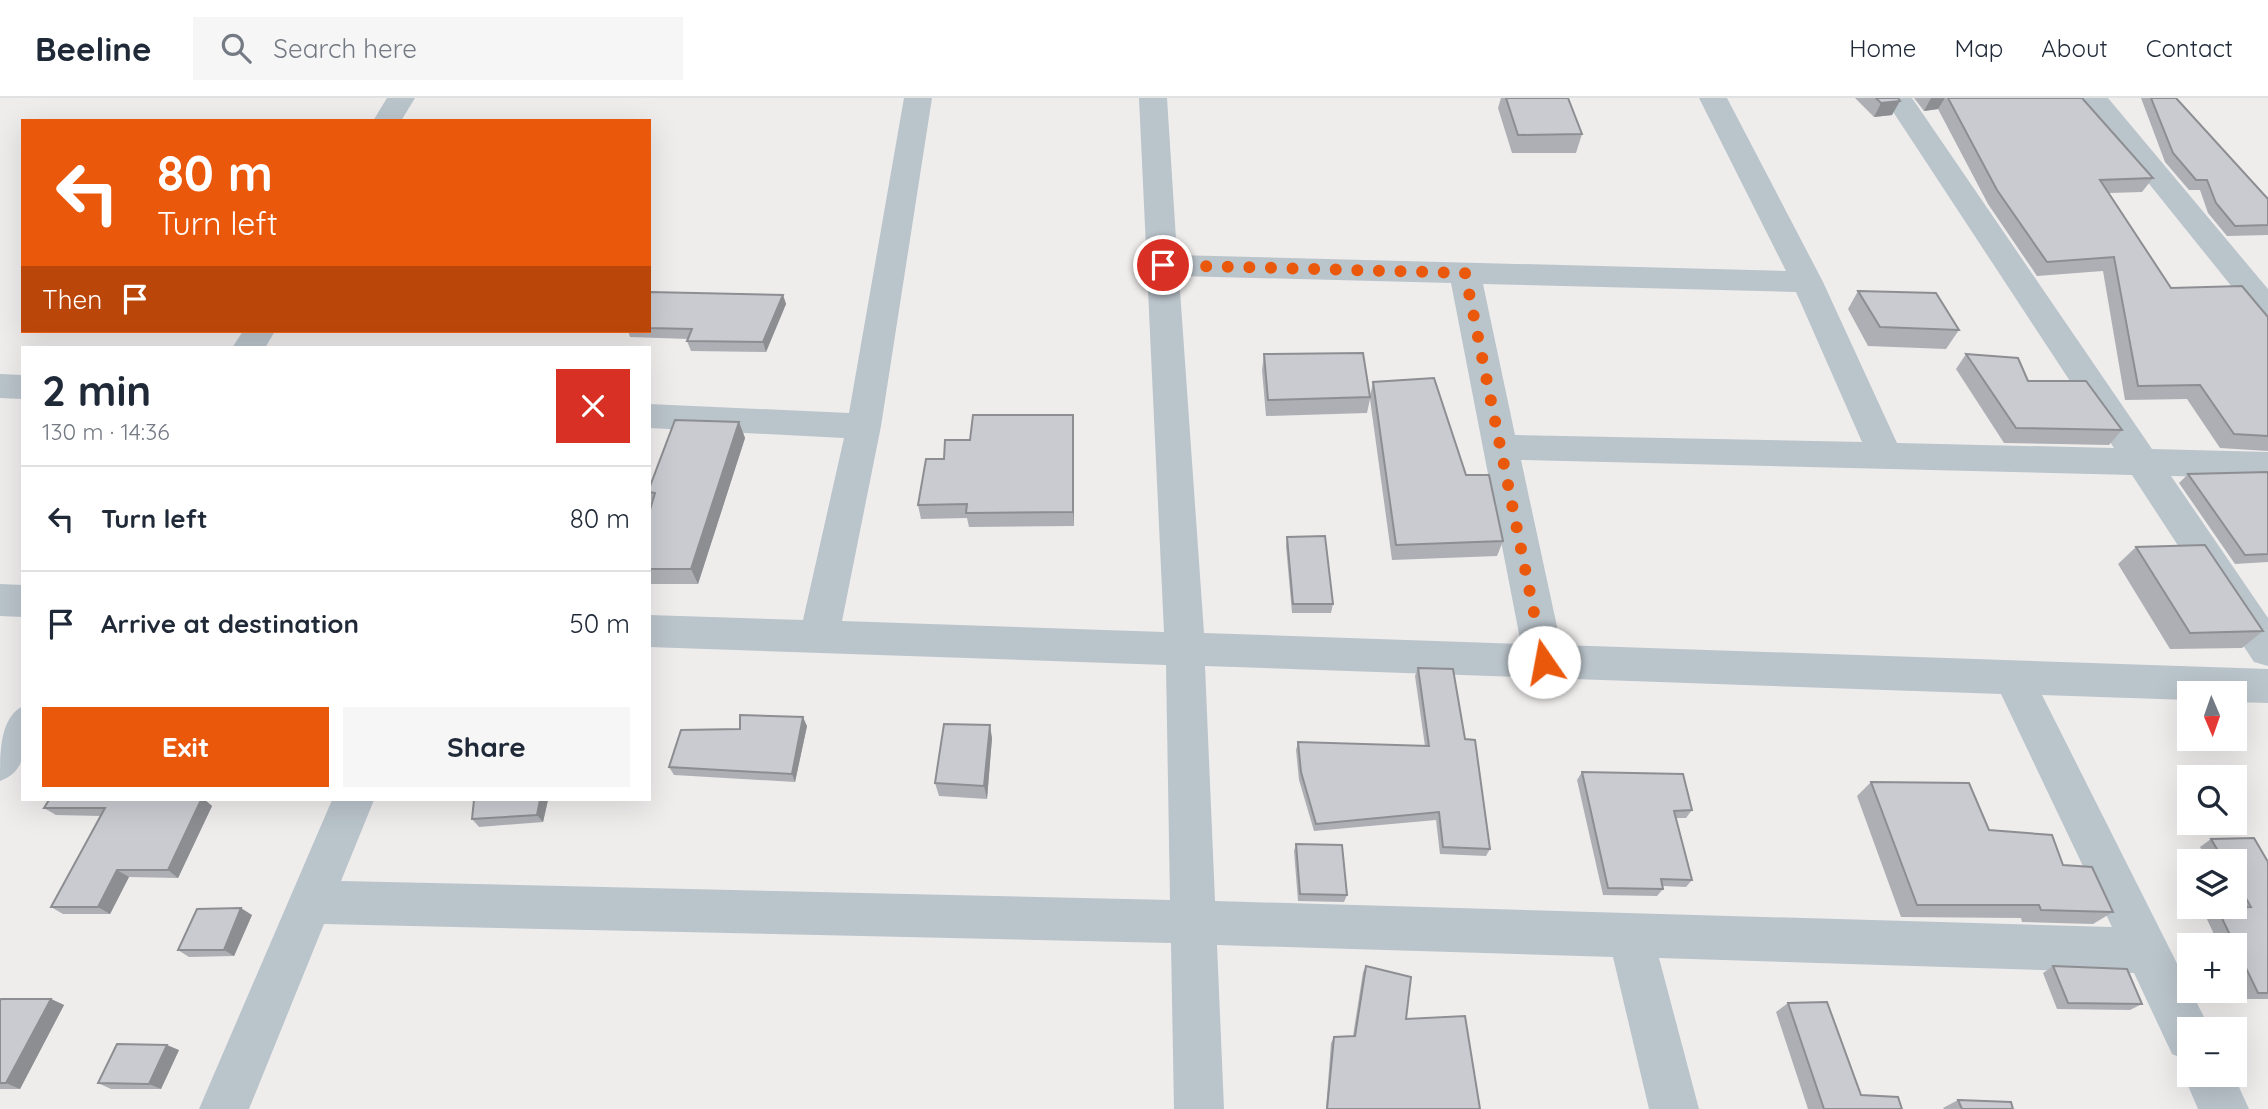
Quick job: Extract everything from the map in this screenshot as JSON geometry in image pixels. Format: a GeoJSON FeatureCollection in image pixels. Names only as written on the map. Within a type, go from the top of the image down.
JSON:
{"type":"FeatureCollection","features":[{"type":"Feature","properties":{"kind":"street"},"geometry":{"type":"LineString","coordinates":[[388,119],[401,98]]}},
{"type":"Feature","properties":{"kind":"street"},"geometry":{"type":"LineString","coordinates":[[820,637],[864,426],[918,98]]}},
{"type":"Feature","properties":{"kind":"street"},"geometry":{"type":"LineString","coordinates":[[1153,98],[1185,650],[1199,1109]]}},
{"type":"Feature","properties":{"kind":"street"},"geometry":{"type":"LineString","coordinates":[[1713,98],[1807,282],[1885,455]]}},
{"type":"Feature","properties":{"kind":"street"},"geometry":{"type":"LineString","coordinates":[[1898,98],[2268,650]]}},
{"type":"Feature","properties":{"kind":"street"},"geometry":{"type":"LineString","coordinates":[[2094,98],[2265,304]]}},
{"type":"Feature","properties":{"kind":"street"},"geometry":{"type":"LineString","coordinates":[[1163,265],[1807,282]]}},
{"type":"Feature","properties":{"kind":"street"},"geometry":{"type":"LineString","coordinates":[[1465,273],[1498,447],[1544,662]]}},
{"type":"Feature","properties":{"kind":"street"},"geometry":{"type":"LineString","coordinates":[[0,386],[21,387]]}},
{"type":"Feature","properties":{"kind":"street"},"geometry":{"type":"LineString","coordinates":[[651,416],[864,426]]}},
{"type":"Feature","properties":{"kind":"street"},"geometry":{"type":"LineString","coordinates":[[1498,447],[2268,465]]}},
{"type":"Feature","properties":{"kind":"street"},"geometry":{"type":"LineString","coordinates":[[0,600],[21,601]]}},
{"type":"Feature","properties":{"kind":"street"},"geometry":{"type":"LineString","coordinates":[[651,631],[2268,686]]}},
{"type":"Feature","properties":{"kind":"street"},"geometry":{"type":"LineString","coordinates":[[2014,677],[2179,1017]]}},
{"type":"Feature","properties":{"kind":"street"},"geometry":{"type":"LineString","coordinates":[[0,762],[21,727]]}},
{"type":"Feature","properties":{"kind":"street"},"geometry":{"type":"LineString","coordinates":[[224,1109],[353,801]]}},
{"type":"Feature","properties":{"kind":"street"},"geometry":{"type":"LineString","coordinates":[[310,902],[1194,922],[2147,951]]}},
{"type":"Feature","properties":{"kind":"street"},"geometry":{"type":"LineString","coordinates":[[1630,934],[1674,1109]]}},
{"type":"Feature","properties":{"kind":"street"},"geometry":{"type":"LineString","coordinates":[[2213,1087],[2224,1109]]}},
{"type":"Feature","properties":{"kind":"building"},"geometry":{"type":"Polygon","coordinates":[[[1506,98],[1568,98],[1582,134],[1518,135],[1506,98]]]}},
{"type":"Feature","properties":{"kind":"building"},"geometry":{"type":"Polygon","coordinates":[[[1876,98],[1898,98],[1900,101],[1881,103],[1876,98]]]}},
{"type":"Feature","properties":{"kind":"building"},"geometry":{"type":"Polygon","coordinates":[[[1948,98],[2082,98],[2153,178],[2100,180],[2171,288],[2242,286],[2268,317],[2268,436],[2234,434],[2200,385],[2138,386],[2114,257],[2047,262],[1997,190],[1948,98]]]}},
{"type":"Feature","properties":{"kind":"building"},"geometry":{"type":"Polygon","coordinates":[[[2151,98],[2176,98],[2268,199],[2268,225],[2235,226],[2216,203],[2207,180],[2196,180],[2173,153],[2151,98]]]}},
{"type":"Feature","properties":{"kind":"building"},"geometry":{"type":"Polygon","coordinates":[[[1858,291],[1936,293],[1959,330],[1880,327],[1858,291]]]}},
{"type":"Feature","properties":{"kind":"building"},"geometry":{"type":"Polygon","coordinates":[[[651,292],[783,295],[763,342],[687,341],[692,329],[651,328],[651,292]]]}},
{"type":"Feature","properties":{"kind":"building"},"geometry":{"type":"Polygon","coordinates":[[[1363,353],[1370,397],[1268,400],[1264,354],[1363,353]]]}},
{"type":"Feature","properties":{"kind":"building"},"geometry":{"type":"Polygon","coordinates":[[[1966,354],[2018,358],[2028,381],[2086,381],[2122,430],[2016,428],[1966,354]]]}},
{"type":"Feature","properties":{"kind":"building"},"geometry":{"type":"Polygon","coordinates":[[[1434,378],[1466,475],[1489,475],[1503,541],[1396,545],[1373,382],[1434,378]]]}},
{"type":"Feature","properties":{"kind":"building"},"geometry":{"type":"Polygon","coordinates":[[[973,415],[1073,415],[1073,512],[966,513],[967,504],[918,505],[926,459],[944,459],[945,440],[970,440],[973,415]]]}},
{"type":"Feature","properties":{"kind":"building"},"geometry":{"type":"Polygon","coordinates":[[[675,420],[739,422],[691,569],[651,569],[651,506],[655,493],[651,492],[651,484],[675,420]]]}},
{"type":"Feature","properties":{"kind":"building"},"geometry":{"type":"Polygon","coordinates":[[[2268,472],[2268,554],[2245,555],[2188,474],[2268,472]]]}},
{"type":"Feature","properties":{"kind":"building"},"geometry":{"type":"Polygon","coordinates":[[[1325,536],[1333,604],[1293,604],[1287,537],[1325,536]]]}},
{"type":"Feature","properties":{"kind":"building"},"geometry":{"type":"Polygon","coordinates":[[[2205,545],[2263,631],[2190,633],[2136,547],[2205,545]]]}},
{"type":"Feature","properties":{"kind":"building"},"geometry":{"type":"Polygon","coordinates":[[[1418,668],[1453,669],[1465,739],[1475,740],[1490,849],[1443,847],[1439,812],[1316,824],[1301,772],[1298,742],[1429,746],[1418,668]]]}},
{"type":"Feature","properties":{"kind":"building"},"geometry":{"type":"Polygon","coordinates":[[[740,715],[803,717],[792,774],[669,767],[681,730],[740,729],[740,715]]]}},
{"type":"Feature","properties":{"kind":"building"},"geometry":{"type":"Polygon","coordinates":[[[944,724],[990,725],[984,786],[935,783],[944,724]]]}},
{"type":"Feature","properties":{"kind":"building"},"geometry":{"type":"Polygon","coordinates":[[[1582,772],[1683,774],[1692,810],[1674,811],[1692,880],[1661,879],[1663,889],[1608,888],[1582,772]]]}},
{"type":"Feature","properties":{"kind":"building"},"geometry":{"type":"Polygon","coordinates":[[[1871,782],[1969,783],[1989,830],[2052,835],[2063,865],[2092,867],[2113,912],[2041,910],[2039,905],[1917,905],[1871,782]]]}},
{"type":"Feature","properties":{"kind":"building"},"geometry":{"type":"Polygon","coordinates":[[[48,801],[201,801],[168,870],[117,870],[98,907],[51,907],[105,808],[44,808],[48,801]]]}},
{"type":"Feature","properties":{"kind":"building"},"geometry":{"type":"Polygon","coordinates":[[[474,801],[540,801],[537,815],[472,819],[474,801]]]}},
{"type":"Feature","properties":{"kind":"building"},"geometry":{"type":"Polygon","coordinates":[[[2254,838],[2268,862],[2268,993],[2258,993],[2247,970],[2247,933],[2229,933],[2222,919],[2247,919],[2247,907],[2251,907],[2247,900],[2247,849],[2217,849],[2211,839],[2254,838]]]}},
{"type":"Feature","properties":{"kind":"building"},"geometry":{"type":"Polygon","coordinates":[[[1296,844],[1342,845],[1347,895],[1300,894],[1296,844]]]}},
{"type":"Feature","properties":{"kind":"building"},"geometry":{"type":"Polygon","coordinates":[[[241,908],[224,950],[178,950],[197,909],[241,908]]]}},
{"type":"Feature","properties":{"kind":"building"},"geometry":{"type":"Polygon","coordinates":[[[1366,966],[1411,977],[1406,1019],[1465,1016],[1480,1109],[1327,1109],[1334,1037],[1355,1036],[1366,966]]]}},
{"type":"Feature","properties":{"kind":"building"},"geometry":{"type":"Polygon","coordinates":[[[2053,966],[2127,969],[2142,1004],[2068,1003],[2053,966]]]}},
{"type":"Feature","properties":{"kind":"building"},"geometry":{"type":"Polygon","coordinates":[[[1,999],[51,999],[6,1083],[0,1083],[1,999]]]}},
{"type":"Feature","properties":{"kind":"building"},"geometry":{"type":"Polygon","coordinates":[[[1827,1002],[1861,1095],[1898,1097],[1902,1109],[1824,1109],[1788,1003],[1827,1002]]]}},
{"type":"Feature","properties":{"kind":"building"},"geometry":{"type":"Polygon","coordinates":[[[117,1044],[167,1045],[149,1084],[98,1083],[117,1044]]]}},
{"type":"Feature","properties":{"kind":"building"},"geometry":{"type":"Polygon","coordinates":[[[1958,1100],[2011,1102],[2013,1109],[1962,1109],[1958,1100]]]}},
{"type":"Feature","properties":{"kind":"route"},"geometry":{"type":"LineString","coordinates":[[1163,265],[1465,273],[1498,447],[1544,662]]}}]}
